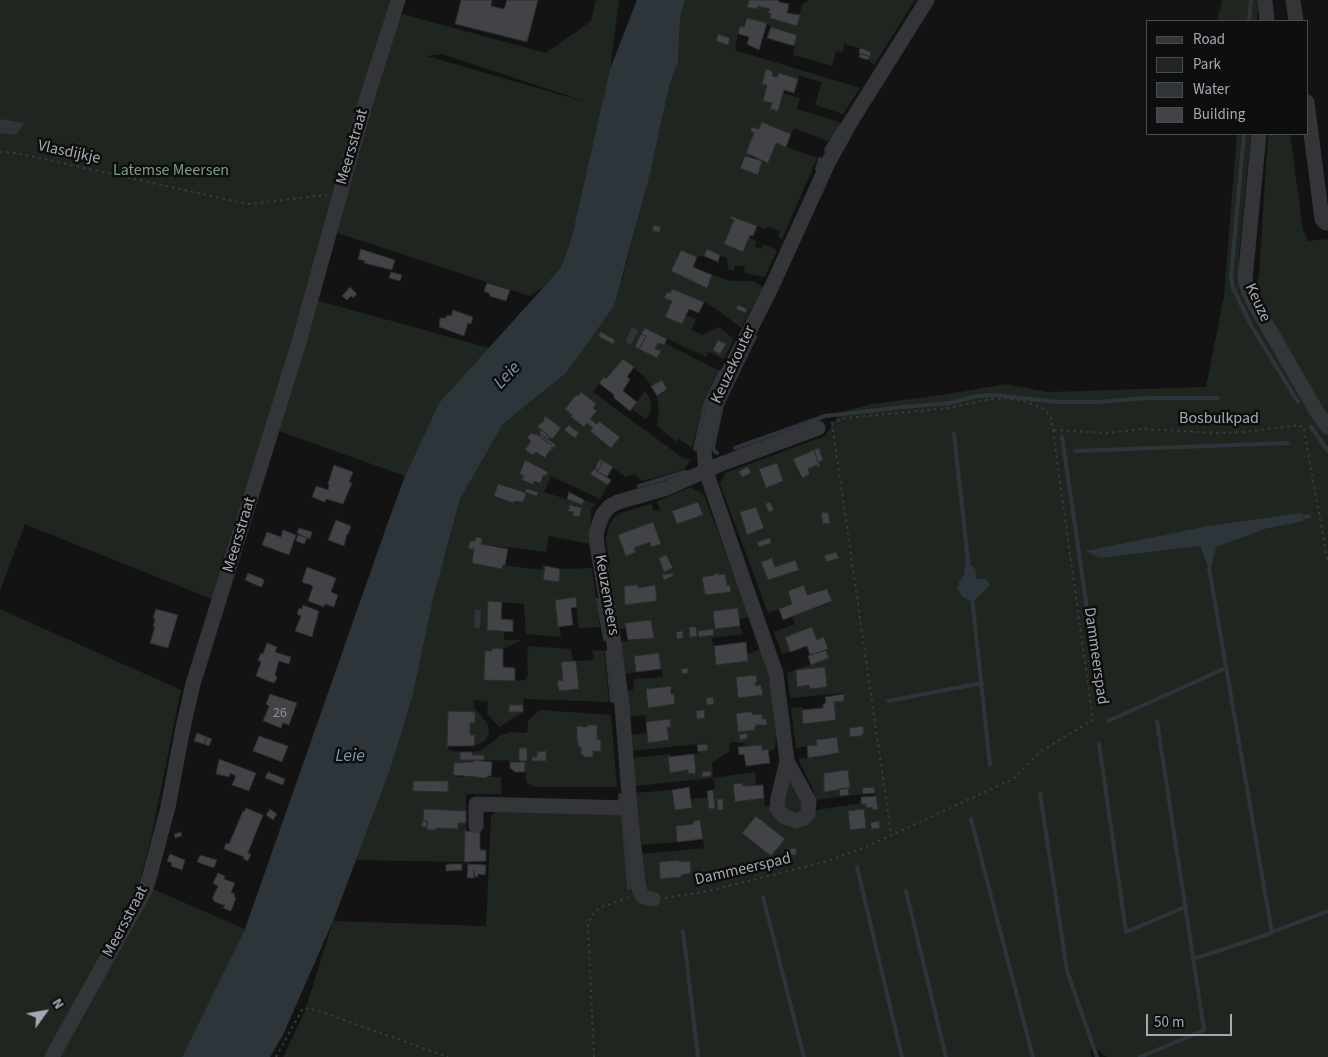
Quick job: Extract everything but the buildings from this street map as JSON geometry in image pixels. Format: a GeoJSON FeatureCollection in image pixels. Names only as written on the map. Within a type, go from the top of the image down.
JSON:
{"type":"FeatureCollection","features":[{"type":"Feature","properties":{"kind":"street","name":"Meersstraat"},"geometry":{"type":"LineString","coordinates":[[52,1057],[146,888],[168,807],[193,684],[299,342],[366,101],[398,0]]}},
{"type":"Feature","properties":{"kind":"street","name":"Keuzekouter"},"geometry":{"type":"LineString","coordinates":[[787,761],[776,674],[706,471],[704,449],[715,403],[729,371],[772,286],[832,157],[852,120],[927,0]]}},
{"type":"Feature","properties":{"kind":"street"},"geometry":{"type":"LineString","coordinates":[[1265,0],[1267,20]]}},
{"type":"Feature","properties":{"kind":"street"},"geometry":{"type":"LineString","coordinates":[[1294,0],[1296,20]]}},
{"type":"Feature","properties":{"kind":"street"},"geometry":{"type":"LineString","coordinates":[[1308,110],[1322,219],[1326,223],[1328,222]]}},
{"type":"Feature","properties":{"kind":"street","name":"Keuze"},"geometry":{"type":"LineString","coordinates":[[1259,135],[1245,279],[1254,303],[1317,412],[1328,427]]}},
{"type":"Feature","properties":{"kind":"street","name":"Keuzemeers"},"geometry":{"type":"LineString","coordinates":[[640,892],[630,808],[622,705],[614,644],[597,546],[598,527],[603,514],[610,506],[618,502],[668,488],[706,471],[825,426]]}},
{"type":"Feature","properties":{"kind":"street"},"geometry":{"type":"LineString","coordinates":[[476,826],[476,804],[630,808]]}},
{"type":"Feature","properties":{"kind":"street"},"geometry":{"type":"LineString","coordinates":[[640,892],[643,896],[653,899]]}},
{"type":"Feature","properties":{"kind":"path","name":"Vlasdijkje"},"geometry":{"type":"LineString","coordinates":[[0,152],[16,153],[248,204],[334,194],[340,195]]}},
{"type":"Feature","properties":{"kind":"path","name":"Dammeerspad"},"geometry":{"type":"LineString","coordinates":[[653,899],[672,898],[703,892],[825,862],[868,846],[1013,779],[1041,751],[1093,720],[1054,430],[1051,417],[1044,409],[1028,402],[1007,398],[991,399],[948,408],[856,417],[825,426]]}},
{"type":"Feature","properties":{"kind":"path","name":"Bosbulkpad"},"geometry":{"type":"LineString","coordinates":[[1054,430],[1108,433],[1143,429],[1219,433],[1245,432],[1299,425],[1303,428],[1328,564]]}},
{"type":"Feature","properties":{"kind":"path"},"geometry":{"type":"LineString","coordinates":[[825,426],[891,835]]}},
{"type":"Feature","properties":{"kind":"path"},"geometry":{"type":"LineString","coordinates":[[594,1057],[588,924],[592,915],[599,908],[640,892]]}},
{"type":"Feature","properties":{"kind":"path"},"geometry":{"type":"LineString","coordinates":[[276,1057],[303,1008],[316,1010],[448,1057]]}},
{"type":"Feature","properties":{"kind":"green space","name":"Latemse Meersen"},"geometry":{"type":"Polygon","coordinates":[[[0,0],[390,0],[377,41],[390,45],[399,13],[546,53],[591,21],[596,0],[619,0],[610,69],[571,240],[560,269],[548,284],[530,296],[331,231],[219,602],[25,524],[0,591],[0,0]],[[442,54],[427,56],[582,101],[442,54]]]}},
{"type":"Feature","properties":{"kind":"green space"},"geometry":{"type":"Polygon","coordinates":[[[685,0],[749,0],[747,6],[770,9],[769,13],[797,26],[802,4],[809,0],[915,0],[874,65],[868,60],[871,52],[860,48],[844,44],[843,52],[836,51],[832,66],[793,55],[797,34],[747,18],[744,27],[739,27],[735,50],[860,88],[843,114],[815,105],[822,82],[799,76],[798,79],[779,73],[777,77],[772,76],[773,72],[766,70],[762,83],[767,85],[763,100],[772,103],[770,109],[778,111],[783,93],[800,98],[797,109],[840,122],[828,141],[794,128],[791,134],[762,122],[759,129],[752,127],[750,130],[754,133],[746,153],[751,156],[750,158],[745,156],[740,168],[758,175],[762,161],[768,163],[776,143],[817,158],[782,239],[778,237],[780,232],[767,226],[765,229],[732,216],[730,218],[734,220],[724,244],[743,252],[749,237],[756,241],[755,246],[761,249],[763,244],[777,250],[765,277],[745,273],[744,266],[735,266],[734,271],[728,269],[727,258],[707,250],[704,256],[697,257],[681,250],[671,271],[707,287],[712,275],[730,281],[753,281],[763,287],[741,328],[718,310],[704,302],[672,289],[670,293],[667,292],[664,298],[672,301],[665,317],[681,324],[686,315],[696,319],[691,330],[703,335],[719,327],[734,339],[724,359],[709,352],[706,357],[645,328],[635,347],[657,358],[661,351],[655,349],[658,343],[663,345],[665,343],[718,370],[703,404],[692,448],[679,439],[677,442],[657,426],[659,411],[657,396],[667,389],[662,380],[651,386],[644,376],[623,359],[593,392],[683,458],[691,460],[683,470],[642,481],[634,474],[626,477],[600,459],[590,474],[608,485],[600,499],[551,476],[544,492],[581,504],[584,500],[595,504],[591,510],[590,544],[549,536],[546,552],[481,544],[476,537],[475,541],[469,541],[468,549],[474,549],[472,563],[502,569],[503,565],[542,570],[543,565],[545,566],[543,580],[558,582],[560,569],[592,568],[600,627],[579,628],[575,597],[556,600],[561,637],[526,634],[524,604],[488,601],[487,630],[504,631],[504,640],[522,640],[503,649],[492,648],[492,651],[485,651],[515,681],[525,680],[528,674],[527,656],[529,646],[571,649],[573,661],[561,663],[563,680],[559,691],[579,688],[576,661],[594,660],[592,650],[604,651],[609,702],[524,699],[523,705],[509,705],[509,712],[523,712],[499,727],[487,714],[488,702],[474,700],[474,708],[488,725],[489,734],[485,741],[474,746],[474,735],[470,735],[470,723],[475,723],[475,712],[448,712],[448,750],[460,752],[460,760],[473,760],[473,762],[454,763],[453,775],[460,777],[501,777],[502,794],[466,794],[466,811],[424,809],[422,827],[427,827],[429,830],[436,830],[436,828],[458,829],[458,823],[466,823],[464,862],[356,860],[391,767],[413,695],[433,599],[460,499],[503,424],[566,373],[622,279],[650,174],[670,83],[678,62],[680,18],[685,0]],[[718,34],[716,41],[728,45],[730,38],[718,34]],[[577,395],[565,409],[572,415],[571,417],[584,427],[587,423],[593,428],[591,432],[611,448],[620,436],[599,421],[597,424],[590,419],[596,411],[577,395]],[[545,416],[543,422],[537,426],[542,430],[539,433],[541,434],[539,436],[529,434],[528,439],[531,441],[525,450],[533,455],[536,452],[545,458],[556,445],[548,439],[550,437],[552,439],[561,428],[545,416]],[[525,460],[522,465],[524,466],[523,481],[532,484],[534,481],[540,483],[548,472],[525,460]],[[498,484],[494,496],[513,503],[514,501],[523,502],[524,492],[498,484]],[[572,505],[568,510],[574,512],[573,516],[579,517],[582,508],[572,505]]]}},
{"type":"Feature","properties":{"kind":"green space"},"geometry":{"type":"Polygon","coordinates":[[[1222,0],[1258,0],[1257,20],[1217,20],[1222,0]]]}},
{"type":"Feature","properties":{"kind":"green space"},"geometry":{"type":"Polygon","coordinates":[[[1237,135],[1251,135],[1239,255],[1240,286],[1255,289],[1259,275],[1268,135],[1290,135],[1303,230],[1308,241],[1328,239],[1328,1057],[1107,1057],[1095,1048],[1090,1050],[1092,1057],[283,1057],[305,1011],[333,921],[486,926],[491,816],[499,809],[627,812],[642,854],[704,848],[700,820],[694,821],[694,824],[677,842],[642,845],[635,793],[672,790],[675,810],[692,808],[691,799],[708,797],[709,808],[715,808],[713,790],[715,789],[713,778],[755,772],[756,785],[743,786],[742,783],[733,784],[735,802],[764,798],[765,806],[770,806],[773,814],[814,816],[817,810],[861,803],[866,804],[866,808],[878,809],[874,787],[862,788],[863,794],[816,800],[813,789],[798,759],[839,753],[837,737],[817,739],[817,745],[796,748],[791,708],[802,707],[803,724],[836,720],[834,702],[844,701],[843,693],[790,698],[787,673],[829,658],[826,650],[828,649],[824,637],[817,640],[812,627],[785,637],[790,652],[782,654],[774,632],[795,624],[792,616],[832,601],[827,589],[807,595],[804,585],[788,591],[792,604],[768,613],[720,484],[725,473],[825,436],[841,412],[872,404],[1006,384],[1047,392],[1206,387],[1224,296],[1237,135]],[[819,448],[793,459],[800,477],[810,473],[808,469],[817,465],[818,468],[820,467],[818,462],[823,460],[819,448]],[[776,463],[759,469],[766,488],[783,481],[776,463]],[[755,507],[740,512],[747,535],[764,528],[755,507]],[[1302,514],[1200,546],[1209,570],[1215,547],[1265,529],[1303,521],[1302,514]],[[772,558],[761,562],[768,580],[799,569],[795,560],[775,567],[772,558]],[[965,561],[964,575],[959,582],[973,601],[989,585],[977,579],[965,561]],[[825,667],[796,670],[797,687],[809,685],[810,689],[827,687],[825,667]],[[863,727],[849,728],[850,737],[862,736],[864,734],[863,727]],[[848,771],[824,773],[824,791],[839,789],[840,796],[849,795],[848,771]],[[863,809],[848,811],[850,830],[865,828],[863,809]],[[756,816],[742,833],[771,856],[784,839],[756,816]],[[690,861],[659,862],[660,879],[681,877],[681,875],[691,873],[690,861]]]}},
{"type":"Feature","properties":{"kind":"green space"},"geometry":{"type":"Polygon","coordinates":[[[316,300],[489,348],[439,403],[405,476],[276,430],[316,300]]]}},
{"type":"Feature","properties":{"kind":"green space"},"geometry":{"type":"Polygon","coordinates":[[[645,391],[651,405],[651,412],[646,419],[632,409],[645,391]]]}},
{"type":"Feature","properties":{"kind":"green space"},"geometry":{"type":"Polygon","coordinates":[[[691,487],[704,495],[750,617],[739,619],[715,629],[740,626],[743,634],[712,638],[716,664],[748,661],[748,654],[761,649],[775,701],[775,749],[769,752],[768,749],[762,750],[746,747],[744,743],[732,742],[729,744],[730,751],[712,763],[713,778],[634,786],[632,758],[670,754],[670,773],[688,770],[696,772],[694,754],[708,750],[707,743],[631,751],[631,735],[647,733],[648,743],[669,740],[667,727],[670,727],[670,720],[646,722],[645,715],[627,717],[626,691],[633,690],[634,679],[663,677],[659,653],[634,656],[636,672],[623,674],[618,642],[654,637],[651,620],[626,623],[626,628],[617,629],[606,539],[609,526],[620,513],[651,504],[654,511],[660,510],[657,501],[691,487]],[[698,502],[672,511],[677,524],[703,515],[698,502]],[[718,573],[703,577],[705,595],[731,592],[730,586],[727,586],[725,574],[718,575],[718,573]],[[637,585],[624,586],[626,605],[657,601],[655,586],[638,588],[637,585]],[[756,675],[736,677],[738,698],[763,695],[761,685],[756,686],[756,675]],[[671,686],[646,689],[648,707],[675,704],[671,686]],[[752,712],[736,714],[738,732],[754,730],[756,725],[767,724],[766,719],[762,719],[762,714],[753,715],[752,712]]]}},
{"type":"Feature","properties":{"kind":"green space"},"geometry":{"type":"Polygon","coordinates":[[[0,609],[181,690],[151,838],[141,877],[153,889],[245,929],[182,1057],[0,1057],[0,609]]]}},
{"type":"Feature","properties":{"kind":"green space"},"geometry":{"type":"Polygon","coordinates":[[[540,710],[611,715],[617,787],[535,787],[527,783],[525,762],[527,761],[519,749],[519,761],[484,760],[484,755],[472,755],[472,752],[481,751],[499,736],[510,732],[527,733],[528,720],[540,710]],[[587,725],[587,727],[577,726],[577,741],[581,747],[581,753],[593,757],[593,751],[601,751],[601,740],[597,739],[597,725],[587,725]],[[537,752],[537,757],[532,757],[532,761],[546,761],[546,752],[537,752]]]}},
{"type":"Feature","properties":{"kind":"green space"},"geometry":{"type":"Polygon","coordinates":[[[788,778],[804,799],[800,814],[787,814],[782,797],[788,778]]]}},
{"type":"Feature","properties":{"kind":"water","name":"Leie"},"geometry":{"type":"Polygon","coordinates":[[[637,0],[685,0],[680,18],[678,62],[670,83],[650,174],[614,306],[566,373],[503,424],[460,499],[433,599],[413,695],[391,767],[333,921],[283,1035],[270,1057],[182,1057],[245,929],[405,476],[439,403],[560,269],[571,240],[610,69],[637,0]]]}},
{"type":"Feature","properties":{"kind":"water"},"geometry":{"type":"Polygon","coordinates":[[[0,119],[24,123],[16,135],[0,133],[0,119]]]}},
{"type":"Feature","properties":{"kind":"water"},"geometry":{"type":"Polygon","coordinates":[[[632,327],[638,330],[631,345],[625,342],[632,327]]]}},
{"type":"Feature","properties":{"kind":"water"},"geometry":{"type":"Polygon","coordinates":[[[1302,513],[1304,521],[1265,529],[1216,547],[1210,572],[1200,546],[1100,558],[1086,551],[1208,526],[1302,513]]]}},
{"type":"Feature","properties":{"kind":"water"},"geometry":{"type":"Polygon","coordinates":[[[965,561],[975,568],[977,579],[986,579],[990,585],[973,602],[963,597],[957,589],[964,575],[965,561]]]}},
{"type":"Feature","properties":{"kind":"water"},"geometry":{"type":"Polygon","coordinates":[[[475,610],[481,610],[480,628],[474,627],[475,610]]]}},
{"type":"Feature","properties":{"kind":"waterway"},"geometry":{"type":"LineString","coordinates":[[1249,20],[1251,0]]}},
{"type":"Feature","properties":{"kind":"waterway"},"geometry":{"type":"LineString","coordinates":[[826,150],[840,126]]}},
{"type":"Feature","properties":{"kind":"waterway"},"geometry":{"type":"LineString","coordinates":[[1244,135],[1231,277],[1233,288],[1252,327],[1298,402]]}},
{"type":"Feature","properties":{"kind":"waterway"},"geometry":{"type":"LineString","coordinates":[[817,169],[820,159]]}},
{"type":"Feature","properties":{"kind":"waterway"},"geometry":{"type":"LineString","coordinates":[[717,453],[713,447],[722,405],[755,337]]}},
{"type":"Feature","properties":{"kind":"waterway"},"geometry":{"type":"LineString","coordinates":[[695,449],[705,404],[720,372]]}},
{"type":"Feature","properties":{"kind":"waterway"},"geometry":{"type":"LineString","coordinates":[[735,448],[825,416],[950,403],[977,396],[995,395],[1057,402],[1098,402],[1146,398],[1218,398]]}},
{"type":"Feature","properties":{"kind":"waterway"},"geometry":{"type":"LineString","coordinates":[[1311,427],[1328,451]]}},
{"type":"Feature","properties":{"kind":"waterway"},"geometry":{"type":"LineString","coordinates":[[954,434],[969,569]]}},
{"type":"Feature","properties":{"kind":"waterway"},"geometry":{"type":"LineString","coordinates":[[1062,437],[1089,622]]}},
{"type":"Feature","properties":{"kind":"waterway"},"geometry":{"type":"LineString","coordinates":[[1075,451],[1288,443]]}},
{"type":"Feature","properties":{"kind":"waterway"},"geometry":{"type":"LineString","coordinates":[[639,486],[685,472]]}},
{"type":"Feature","properties":{"kind":"waterway"},"geometry":{"type":"LineString","coordinates":[[1299,518],[1309,516]]}},
{"type":"Feature","properties":{"kind":"waterway"},"geometry":{"type":"LineString","coordinates":[[1193,959],[1272,933],[1209,568]]}},
{"type":"Feature","properties":{"kind":"waterway"},"geometry":{"type":"LineString","coordinates":[[972,598],[990,765]]}},
{"type":"Feature","properties":{"kind":"waterway"},"geometry":{"type":"LineString","coordinates":[[598,600],[605,639]]}},
{"type":"Feature","properties":{"kind":"waterway"},"geometry":{"type":"LineString","coordinates":[[607,652],[612,701]]}},
{"type":"Feature","properties":{"kind":"waterway"},"geometry":{"type":"LineString","coordinates":[[1108,721],[1226,668]]}},
{"type":"Feature","properties":{"kind":"waterway"},"geometry":{"type":"LineString","coordinates":[[888,701],[982,683]]}},
{"type":"Feature","properties":{"kind":"waterway"},"geometry":{"type":"LineString","coordinates":[[1140,1057],[1204,1030],[1157,721]]}},
{"type":"Feature","properties":{"kind":"waterway"},"geometry":{"type":"LineString","coordinates":[[1099,744],[1126,932],[1185,907]]}},
{"type":"Feature","properties":{"kind":"waterway"},"geometry":{"type":"LineString","coordinates":[[1040,793],[1067,971],[1097,1057]]}},
{"type":"Feature","properties":{"kind":"waterway"},"geometry":{"type":"LineString","coordinates":[[620,795],[620,804]]}},
{"type":"Feature","properties":{"kind":"waterway"},"geometry":{"type":"LineString","coordinates":[[623,815],[629,888]]}},
{"type":"Feature","properties":{"kind":"waterway"},"geometry":{"type":"LineString","coordinates":[[971,819],[1033,1057]]}},
{"type":"Feature","properties":{"kind":"waterway"},"geometry":{"type":"LineString","coordinates":[[857,867],[902,1057]]}},
{"type":"Feature","properties":{"kind":"waterway"},"geometry":{"type":"LineString","coordinates":[[906,891],[946,1057]]}},
{"type":"Feature","properties":{"kind":"waterway"},"geometry":{"type":"LineString","coordinates":[[763,897],[804,1057]]}},
{"type":"Feature","properties":{"kind":"waterway"},"geometry":{"type":"LineString","coordinates":[[1272,932],[1328,911]]}},
{"type":"Feature","properties":{"kind":"waterway"},"geometry":{"type":"LineString","coordinates":[[683,931],[698,1057]]}}]}
